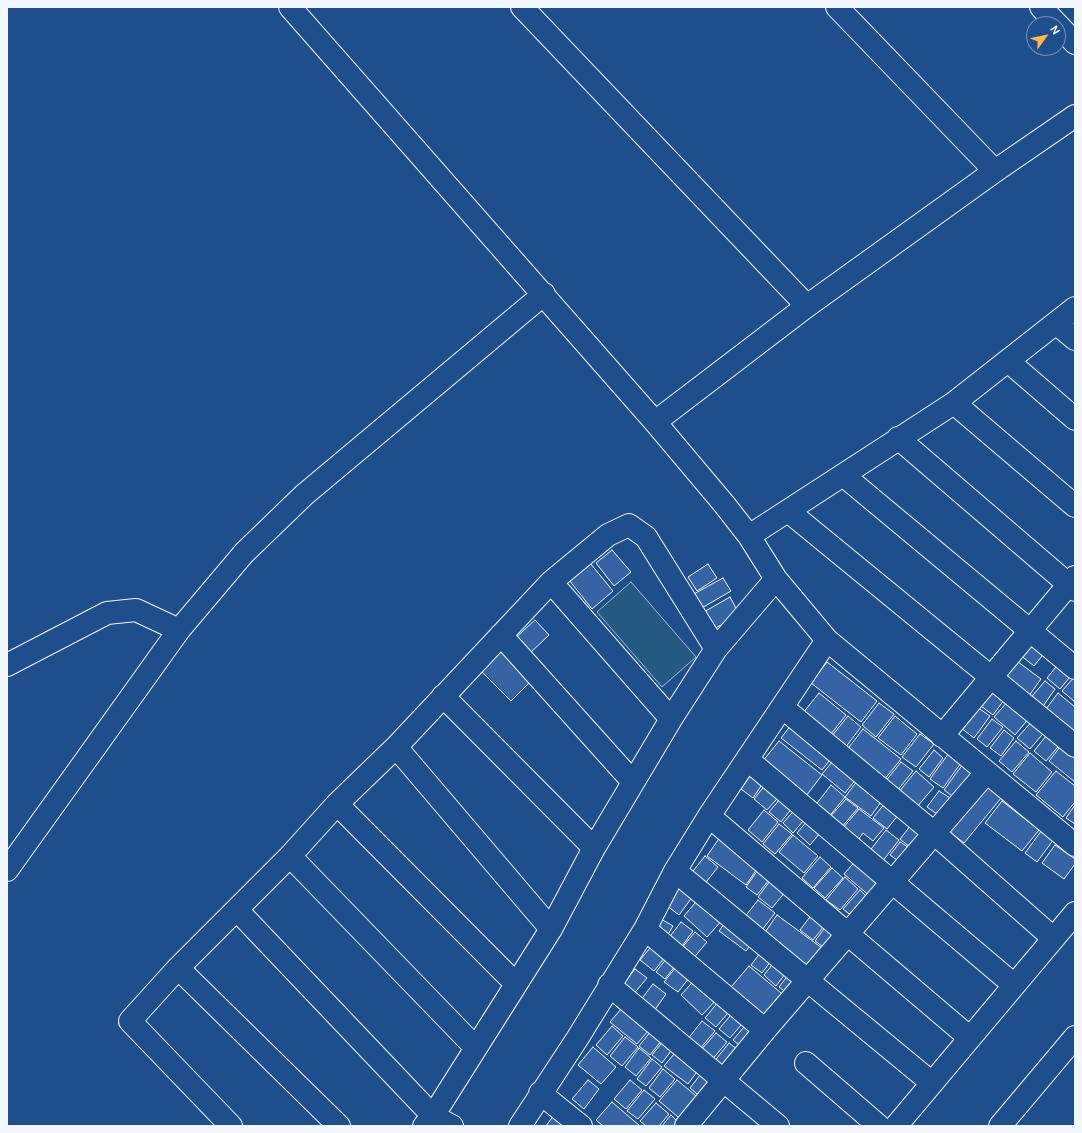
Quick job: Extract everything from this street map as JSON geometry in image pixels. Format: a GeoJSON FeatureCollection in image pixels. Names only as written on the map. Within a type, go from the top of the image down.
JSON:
{"type":"FeatureCollection","features":[{"type":"Feature","properties":{"kind":"street"},"geometry":{"type":"LineString","coordinates":[[290,7],[656,422],[724,504],[749,536],[776,579],[827,640],[986,773],[1075,845]]}},
{"type":"Feature","properties":{"kind":"street"},"geometry":{"type":"LineString","coordinates":[[522,7],[806,306]]}},
{"type":"Feature","properties":{"kind":"street"},"geometry":{"type":"LineString","coordinates":[[837,7],[995,171]]}},
{"type":"Feature","properties":{"kind":"street"},"geometry":{"type":"LineString","coordinates":[[1042,7],[1050,16]]}},
{"type":"Feature","properties":{"kind":"street"},"geometry":{"type":"LineString","coordinates":[[1066,33],[1075,43]]}},
{"type":"Feature","properties":{"kind":"street"},"geometry":{"type":"LineString","coordinates":[[656,422],[806,306],[995,171],[1075,116]]}},
{"type":"Feature","properties":{"kind":"street"},"geometry":{"type":"LineString","coordinates":[[7,870],[179,630],[244,553],[304,494],[544,294]]}},
{"type":"Feature","properties":{"kind":"street"},"geometry":{"type":"LineString","coordinates":[[749,536],[954,403],[1075,308]]}},
{"type":"Feature","properties":{"kind":"street"},"geometry":{"type":"LineString","coordinates":[[1056,323],[1075,339]]}},
{"type":"Feature","properties":{"kind":"street"},"geometry":{"type":"LineString","coordinates":[[1008,361],[1075,419]]}},
{"type":"Feature","properties":{"kind":"street"},"geometry":{"type":"LineString","coordinates":[[954,403],[1075,506]]}},
{"type":"Feature","properties":{"kind":"street"},"geometry":{"type":"LineString","coordinates":[[898,438],[1073,584],[1030,631],[942,736]]}},
{"type":"Feature","properties":{"kind":"street"},"geometry":{"type":"LineString","coordinates":[[843,475],[1075,668]]}},
{"type":"Feature","properties":{"kind":"street"},"geometry":{"type":"LineString","coordinates":[[788,510],[1075,746]]}},
{"type":"Feature","properties":{"kind":"street"},"geometry":{"type":"LineString","coordinates":[[231,1126],[130,1021],[178,968],[290,856],[337,804],[396,747],[551,582],[608,535],[629,525],[646,537],[716,649]]}},
{"type":"Feature","properties":{"kind":"street"},"geometry":{"type":"LineString","coordinates":[[428,1121],[551,929],[594,848],[671,719],[716,649],[776,579]]}},
{"type":"Feature","properties":{"kind":"street"},"geometry":{"type":"LineString","coordinates":[[551,582],[671,719]]}},
{"type":"Feature","properties":{"kind":"street"},"geometry":{"type":"LineString","coordinates":[[7,664],[107,613],[136,610],[179,630]]}},
{"type":"Feature","properties":{"kind":"street"},"geometry":{"type":"LineString","coordinates":[[501,635],[633,782]]}},
{"type":"Feature","properties":{"kind":"street"},"geometry":{"type":"LineString","coordinates":[[520,1126],[540,1093],[577,1039],[645,929],[675,871],[709,816],[827,640]]}},
{"type":"Feature","properties":{"kind":"street"},"geometry":{"type":"LineString","coordinates":[[443,696],[594,848]]}},
{"type":"Feature","properties":{"kind":"street"},"geometry":{"type":"LineString","coordinates":[[782,707],[934,833],[1054,938]]}},
{"type":"Feature","properties":{"kind":"street"},"geometry":{"type":"LineString","coordinates":[[396,747],[551,929]]}},
{"type":"Feature","properties":{"kind":"street"},"geometry":{"type":"LineString","coordinates":[[747,759],[1014,985]]}},
{"type":"Feature","properties":{"kind":"street"},"geometry":{"type":"LineString","coordinates":[[686,1126],[808,979],[986,773]]}},
{"type":"Feature","properties":{"kind":"street"},"geometry":{"type":"LineString","coordinates":[[337,804],[515,983]]}},
{"type":"Feature","properties":{"kind":"street"},"geometry":{"type":"LineString","coordinates":[[709,816],[970,1038]]}},
{"type":"Feature","properties":{"kind":"street"},"geometry":{"type":"LineString","coordinates":[[290,856],[475,1047]]}},
{"type":"Feature","properties":{"kind":"street"},"geometry":{"type":"LineString","coordinates":[[675,871],[808,979],[932,1083]]}},
{"type":"Feature","properties":{"kind":"street"},"geometry":{"type":"LineString","coordinates":[[237,910],[428,1121],[452,1126]]}},
{"type":"Feature","properties":{"kind":"street"},"geometry":{"type":"LineString","coordinates":[[896,1126],[1075,913]]}},
{"type":"Feature","properties":{"kind":"street"},"geometry":{"type":"LineString","coordinates":[[645,929],[765,1030]]}},
{"type":"Feature","properties":{"kind":"street"},"geometry":{"type":"LineString","coordinates":[[178,968],[339,1126]]}},
{"type":"Feature","properties":{"kind":"street"},"geometry":{"type":"LineString","coordinates":[[609,985],[778,1126]]}},
{"type":"Feature","properties":{"kind":"street"},"geometry":{"type":"LineString","coordinates":[[1000,1126],[1075,1037]]}},
{"type":"Feature","properties":{"kind":"street"},"geometry":{"type":"LineString","coordinates":[[806,1063],[879,1126]]}},
{"type":"Feature","properties":{"kind":"street"},"geometry":{"type":"LineString","coordinates":[[540,1093],[581,1126]]}},
{"type":"Feature","properties":{"kind":"shaded area"},"geometry":{"type":"Polygon","coordinates":[[[631,582],[696,657],[662,687],[597,612],[631,582]]]}},
{"type":"Feature","properties":{"kind":"building"},"geometry":{"type":"Polygon","coordinates":[[[612,550],[631,572],[614,586],[596,563],[612,550]]]}},
{"type":"Feature","properties":{"kind":"building"},"geometry":{"type":"Polygon","coordinates":[[[590,563],[613,591],[592,609],[569,580],[590,563]]]}},
{"type":"Feature","properties":{"kind":"building"},"geometry":{"type":"Polygon","coordinates":[[[708,564],[717,578],[697,591],[688,577],[708,564]]]}},
{"type":"Feature","properties":{"kind":"building"},"geometry":{"type":"Polygon","coordinates":[[[723,578],[731,591],[700,609],[692,595],[723,578]]]}},
{"type":"Feature","properties":{"kind":"building"},"geometry":{"type":"Polygon","coordinates":[[[730,597],[739,614],[714,629],[704,612],[730,597]]]}},
{"type":"Feature","properties":{"kind":"building"},"geometry":{"type":"Polygon","coordinates":[[[535,620],[549,635],[527,656],[512,641],[535,620]]]}},
{"type":"Feature","properties":{"kind":"building"},"geometry":{"type":"Polygon","coordinates":[[[1036,634],[1050,646],[1034,666],[1019,654],[1036,634]]]}},
{"type":"Feature","properties":{"kind":"building"},"geometry":{"type":"Polygon","coordinates":[[[501,647],[533,679],[511,701],[479,669],[501,647]]]}},
{"type":"Feature","properties":{"kind":"building"},"geometry":{"type":"Polygon","coordinates":[[[1065,656],[1075,671],[1060,689],[1047,678],[1065,656]]]}},
{"type":"Feature","properties":{"kind":"building"},"geometry":{"type":"Polygon","coordinates":[[[1014,659],[1041,679],[1026,700],[999,679],[1014,659]]]}},
{"type":"Feature","properties":{"kind":"building"},"geometry":{"type":"Polygon","coordinates":[[[827,662],[877,701],[861,722],[811,683],[827,662]]]}},
{"type":"Feature","properties":{"kind":"building"},"geometry":{"type":"Polygon","coordinates":[[[1075,676],[1075,702],[1062,691],[1075,676]]]}},
{"type":"Feature","properties":{"kind":"building"},"geometry":{"type":"Polygon","coordinates":[[[1045,681],[1055,689],[1039,712],[1027,702],[1045,681]]]}},
{"type":"Feature","properties":{"kind":"building"},"geometry":{"type":"Polygon","coordinates":[[[995,687],[1007,696],[993,715],[981,706],[995,687]]]}},
{"type":"Feature","properties":{"kind":"building"},"geometry":{"type":"Polygon","coordinates":[[[819,693],[846,715],[831,734],[803,713],[819,693]]]}},
{"type":"Feature","properties":{"kind":"building"},"geometry":{"type":"Polygon","coordinates":[[[1058,693],[1075,707],[1075,738],[1043,713],[1058,693]]]}},
{"type":"Feature","properties":{"kind":"building"},"geometry":{"type":"Polygon","coordinates":[[[1009,700],[1030,717],[1015,735],[994,717],[1009,700]]]}},
{"type":"Feature","properties":{"kind":"building"},"geometry":{"type":"Polygon","coordinates":[[[879,703],[894,714],[876,737],[862,725],[879,703]]]}},
{"type":"Feature","properties":{"kind":"building"},"geometry":{"type":"Polygon","coordinates":[[[977,707],[990,716],[974,738],[961,728],[977,707]]]}},
{"type":"Feature","properties":{"kind":"building"},"geometry":{"type":"Polygon","coordinates":[[[848,716],[861,727],[845,748],[831,737],[848,716]]]}},
{"type":"Feature","properties":{"kind":"building"},"geometry":{"type":"Polygon","coordinates":[[[895,716],[917,734],[901,755],[878,738],[895,716]]]}},
{"type":"Feature","properties":{"kind":"building"},"geometry":{"type":"Polygon","coordinates":[[[1035,718],[1047,729],[1030,749],[1017,738],[1035,718]]]}},
{"type":"Feature","properties":{"kind":"building"},"geometry":{"type":"Polygon","coordinates":[[[992,719],[1003,727],[987,747],[977,739],[992,719]]]}},
{"type":"Feature","properties":{"kind":"building"},"geometry":{"type":"Polygon","coordinates":[[[795,720],[836,752],[822,770],[781,738],[795,720]]]}},
{"type":"Feature","properties":{"kind":"building"},"geometry":{"type":"Polygon","coordinates":[[[863,729],[901,759],[884,780],[846,751],[863,729]]]}},
{"type":"Feature","properties":{"kind":"building"},"geometry":{"type":"Polygon","coordinates":[[[1004,730],[1014,738],[1001,756],[990,748],[1004,730]]]}},
{"type":"Feature","properties":{"kind":"building"},"geometry":{"type":"Polygon","coordinates":[[[1050,731],[1062,742],[1046,761],[1034,751],[1050,731]]]}},
{"type":"Feature","properties":{"kind":"building"},"geometry":{"type":"Polygon","coordinates":[[[920,734],[934,744],[916,767],[902,757],[920,734]]]}},
{"type":"Feature","properties":{"kind":"building"},"geometry":{"type":"Polygon","coordinates":[[[779,741],[822,775],[806,796],[762,762],[779,741]]]}},
{"type":"Feature","properties":{"kind":"building"},"geometry":{"type":"Polygon","coordinates":[[[1016,741],[1029,752],[1012,772],[999,761],[1016,741]]]}},
{"type":"Feature","properties":{"kind":"building"},"geometry":{"type":"Polygon","coordinates":[[[1063,743],[1075,752],[1075,782],[1049,761],[1063,743]]]}},
{"type":"Feature","properties":{"kind":"building"},"geometry":{"type":"Polygon","coordinates":[[[934,750],[943,758],[929,777],[919,769],[934,750]]]}},
{"type":"Feature","properties":{"kind":"building"},"geometry":{"type":"Polygon","coordinates":[[[949,753],[961,763],[943,788],[930,779],[949,753]]]}},
{"type":"Feature","properties":{"kind":"building"},"geometry":{"type":"Polygon","coordinates":[[[1030,753],[1052,772],[1036,792],[1013,774],[1030,753]]]}},
{"type":"Feature","properties":{"kind":"building"},"geometry":{"type":"Polygon","coordinates":[[[838,755],[860,774],[845,793],[822,774],[838,755]]]}},
{"type":"Feature","properties":{"kind":"building"},"geometry":{"type":"Polygon","coordinates":[[[901,762],[913,771],[897,791],[885,782],[901,762]]]}},
{"type":"Feature","properties":{"kind":"building"},"geometry":{"type":"Polygon","coordinates":[[[963,764],[975,774],[956,799],[944,790],[963,764]]]}},
{"type":"Feature","properties":{"kind":"building"},"geometry":{"type":"Polygon","coordinates":[[[755,769],[767,777],[753,798],[741,789],[755,769]]]}},
{"type":"Feature","properties":{"kind":"building"},"geometry":{"type":"Polygon","coordinates":[[[916,771],[934,787],[916,808],[898,793],[916,771]]]}},
{"type":"Feature","properties":{"kind":"building"},"geometry":{"type":"Polygon","coordinates":[[[1056,771],[1075,786],[1075,802],[1063,817],[1036,795],[1056,771]]]}},
{"type":"Feature","properties":{"kind":"building"},"geometry":{"type":"Polygon","coordinates":[[[861,776],[886,795],[871,816],[845,797],[861,776]]]}},
{"type":"Feature","properties":{"kind":"building"},"geometry":{"type":"Polygon","coordinates":[[[770,779],[784,791],[767,810],[754,799],[770,779]]]}},
{"type":"Feature","properties":{"kind":"building"},"geometry":{"type":"Polygon","coordinates":[[[831,785],[845,797],[828,818],[814,807],[831,785]]]}},
{"type":"Feature","properties":{"kind":"building"},"geometry":{"type":"Polygon","coordinates":[[[988,786],[1002,797],[964,843],[950,832],[988,786]]]}},
{"type":"Feature","properties":{"kind":"building"},"geometry":{"type":"Polygon","coordinates":[[[939,791],[953,800],[941,817],[927,807],[939,791]]]}},
{"type":"Feature","properties":{"kind":"building"},"geometry":{"type":"Polygon","coordinates":[[[786,792],[797,802],[781,822],[769,812],[786,792]]]}},
{"type":"Feature","properties":{"kind":"building"},"geometry":{"type":"Polygon","coordinates":[[[889,798],[903,809],[887,829],[873,818],[889,798]]]}},
{"type":"Feature","properties":{"kind":"building"},"geometry":{"type":"Polygon","coordinates":[[[846,799],[858,808],[841,828],[829,818],[846,799]]]}},
{"type":"Feature","properties":{"kind":"building"},"geometry":{"type":"Polygon","coordinates":[[[1002,801],[1039,830],[1022,851],[985,823],[1002,801]]]}},
{"type":"Feature","properties":{"kind":"building"},"geometry":{"type":"Polygon","coordinates":[[[800,804],[810,813],[793,833],[783,823],[800,804]]]}},
{"type":"Feature","properties":{"kind":"building"},"geometry":{"type":"Polygon","coordinates":[[[1075,805],[1075,824],[1066,818],[1075,805]]]}},
{"type":"Feature","properties":{"kind":"building"},"geometry":{"type":"Polygon","coordinates":[[[859,809],[884,828],[873,841],[863,833],[858,840],[843,828],[859,809]]]}},
{"type":"Feature","properties":{"kind":"building"},"geometry":{"type":"Polygon","coordinates":[[[764,810],[778,822],[762,842],[748,830],[764,810]]]}},
{"type":"Feature","properties":{"kind":"building"},"geometry":{"type":"Polygon","coordinates":[[[812,815],[826,826],[810,845],[797,833],[812,815]]]}},
{"type":"Feature","properties":{"kind":"building"},"geometry":{"type":"Polygon","coordinates":[[[915,820],[927,831],[912,849],[900,839],[915,820]]]}},
{"type":"Feature","properties":{"kind":"building"},"geometry":{"type":"Polygon","coordinates":[[[779,824],[792,834],[775,854],[763,844],[779,824]]]}},
{"type":"Feature","properties":{"kind":"building"},"geometry":{"type":"Polygon","coordinates":[[[886,830],[899,840],[882,862],[868,853],[886,830]]]}},
{"type":"Feature","properties":{"kind":"building"},"geometry":{"type":"Polygon","coordinates":[[[1042,830],[1054,839],[1037,862],[1025,853],[1042,830]]]}},
{"type":"Feature","properties":{"kind":"building"},"geometry":{"type":"Polygon","coordinates":[[[793,835],[818,856],[804,873],[779,852],[793,835]]]}},
{"type":"Feature","properties":{"kind":"building"},"geometry":{"type":"Polygon","coordinates":[[[720,837],[759,866],[746,885],[707,856],[720,837]]]}},
{"type":"Feature","properties":{"kind":"building"},"geometry":{"type":"Polygon","coordinates":[[[900,842],[911,849],[901,863],[890,855],[900,842]]]}},
{"type":"Feature","properties":{"kind":"building"},"geometry":{"type":"Polygon","coordinates":[[[1055,845],[1075,859],[1075,864],[1064,879],[1042,863],[1055,845]]]}},
{"type":"Feature","properties":{"kind":"building"},"geometry":{"type":"Polygon","coordinates":[[[705,856],[718,867],[703,886],[689,876],[705,856]]]}},
{"type":"Feature","properties":{"kind":"building"},"geometry":{"type":"Polygon","coordinates":[[[820,857],[831,867],[813,888],[802,878],[820,857]]]}},
{"type":"Feature","properties":{"kind":"building"},"geometry":{"type":"Polygon","coordinates":[[[859,857],[885,880],[871,897],[844,874],[859,857]]]}},
{"type":"Feature","properties":{"kind":"building"},"geometry":{"type":"Polygon","coordinates":[[[760,867],[772,876],[757,895],[746,887],[760,867]]]}},
{"type":"Feature","properties":{"kind":"building"},"geometry":{"type":"Polygon","coordinates":[[[832,868],[843,878],[825,898],[814,888],[832,868]]]}},
{"type":"Feature","properties":{"kind":"building"},"geometry":{"type":"Polygon","coordinates":[[[775,874],[790,886],[772,908],[758,897],[775,874]]]}},
{"type":"Feature","properties":{"kind":"building"},"geometry":{"type":"Polygon","coordinates":[[[845,877],[858,889],[840,910],[826,900],[845,877]]]}},
{"type":"Feature","properties":{"kind":"building"},"geometry":{"type":"Polygon","coordinates":[[[683,882],[696,892],[679,915],[666,905],[683,882]]]}},
{"type":"Feature","properties":{"kind":"building"},"geometry":{"type":"Polygon","coordinates":[[[860,890],[870,900],[854,918],[843,909],[860,890]]]}},
{"type":"Feature","properties":{"kind":"building"},"geometry":{"type":"Polygon","coordinates":[[[701,896],[725,917],[707,937],[684,916],[701,896]]]}},
{"type":"Feature","properties":{"kind":"building"},"geometry":{"type":"Polygon","coordinates":[[[758,900],[775,913],[746,951],[719,931],[727,920],[737,927],[758,900]]]}},
{"type":"Feature","properties":{"kind":"building"},"geometry":{"type":"Polygon","coordinates":[[[816,909],[829,920],[813,940],[800,930],[816,909]]]}},
{"type":"Feature","properties":{"kind":"building"},"geometry":{"type":"Polygon","coordinates":[[[777,915],[826,951],[810,974],[761,938],[777,915]]]}},
{"type":"Feature","properties":{"kind":"building"},"geometry":{"type":"Polygon","coordinates":[[[661,919],[673,926],[666,938],[653,930],[661,919]]]}},
{"type":"Feature","properties":{"kind":"building"},"geometry":{"type":"Polygon","coordinates":[[[830,921],[841,929],[826,949],[815,941],[830,921]]]}},
{"type":"Feature","properties":{"kind":"building"},"geometry":{"type":"Polygon","coordinates":[[[681,922],[693,931],[680,949],[668,939],[681,922]]]}},
{"type":"Feature","properties":{"kind":"building"},"geometry":{"type":"Polygon","coordinates":[[[695,932],[707,942],[692,960],[680,950],[695,932]]]}},
{"type":"Feature","properties":{"kind":"building"},"geometry":{"type":"Polygon","coordinates":[[[656,941],[669,952],[654,971],[640,960],[656,941]]]}},
{"type":"Feature","properties":{"kind":"building"},"geometry":{"type":"Polygon","coordinates":[[[767,944],[778,952],[762,973],[751,965],[767,944]]]}},
{"type":"Feature","properties":{"kind":"building"},"geometry":{"type":"Polygon","coordinates":[[[669,955],[678,962],[665,979],[656,972],[669,955]]]}},
{"type":"Feature","properties":{"kind":"building"},"geometry":{"type":"Polygon","coordinates":[[[780,955],[792,965],[776,986],[764,975],[780,955]]]}},
{"type":"Feature","properties":{"kind":"building"},"geometry":{"type":"Polygon","coordinates":[[[680,962],[693,973],[678,992],[664,982],[680,962]]]}},
{"type":"Feature","properties":{"kind":"building"},"geometry":{"type":"Polygon","coordinates":[[[749,966],[787,998],[769,1019],[731,987],[749,966]]]}},
{"type":"Feature","properties":{"kind":"building"},"geometry":{"type":"Polygon","coordinates":[[[795,966],[805,974],[789,995],[779,987],[795,966]]]}},
{"type":"Feature","properties":{"kind":"building"},"geometry":{"type":"Polygon","coordinates":[[[635,969],[647,978],[632,996],[621,987],[635,969]]]}},
{"type":"Feature","properties":{"kind":"building"},"geometry":{"type":"Polygon","coordinates":[[[697,977],[719,997],[702,1015],[681,995],[697,977]]]}},
{"type":"Feature","properties":{"kind":"building"},"geometry":{"type":"Polygon","coordinates":[[[653,984],[666,994],[654,1011],[640,1001],[653,984]]]}},
{"type":"Feature","properties":{"kind":"building"},"geometry":{"type":"Polygon","coordinates":[[[723,996],[734,1006],[716,1027],[705,1018],[723,996]]]}},
{"type":"Feature","properties":{"kind":"building"},"geometry":{"type":"Polygon","coordinates":[[[627,1002],[654,1024],[637,1044],[610,1022],[627,1002]]]}},
{"type":"Feature","properties":{"kind":"building"},"geometry":{"type":"Polygon","coordinates":[[[736,1009],[747,1018],[730,1038],[719,1029],[736,1009]]]}},
{"type":"Feature","properties":{"kind":"building"},"geometry":{"type":"Polygon","coordinates":[[[702,1021],[715,1031],[699,1050],[687,1040],[702,1021]]]}},
{"type":"Feature","properties":{"kind":"building"},"geometry":{"type":"Polygon","coordinates":[[[749,1021],[760,1029],[744,1049],[733,1040],[749,1021]]]}},
{"type":"Feature","properties":{"kind":"building"},"geometry":{"type":"Polygon","coordinates":[[[612,1026],[623,1036],[607,1055],[596,1045],[612,1026]]]}},
{"type":"Feature","properties":{"kind":"building"},"geometry":{"type":"Polygon","coordinates":[[[655,1026],[666,1035],[650,1055],[639,1046],[655,1026]]]}},
{"type":"Feature","properties":{"kind":"building"},"geometry":{"type":"Polygon","coordinates":[[[716,1033],[727,1042],[711,1061],[700,1051],[716,1033]]]}},
{"type":"Feature","properties":{"kind":"building"},"geometry":{"type":"Polygon","coordinates":[[[668,1035],[677,1043],[662,1063],[652,1055],[668,1035]]]}},
{"type":"Feature","properties":{"kind":"building"},"geometry":{"type":"Polygon","coordinates":[[[625,1037],[638,1047],[622,1066],[610,1056],[625,1037]]]}},
{"type":"Feature","properties":{"kind":"building"},"geometry":{"type":"Polygon","coordinates":[[[729,1043],[742,1053],[726,1073],[713,1063],[729,1043]]]}},
{"type":"Feature","properties":{"kind":"building"},"geometry":{"type":"Polygon","coordinates":[[[593,1047],[616,1067],[601,1084],[578,1065],[593,1047]]]}},
{"type":"Feature","properties":{"kind":"building"},"geometry":{"type":"Polygon","coordinates":[[[639,1048],[651,1058],[636,1076],[625,1067],[639,1048]]]}},
{"type":"Feature","properties":{"kind":"building"},"geometry":{"type":"Polygon","coordinates":[[[679,1048],[702,1065],[688,1084],[664,1066],[679,1048]]]}},
{"type":"Feature","properties":{"kind":"building"},"geometry":{"type":"Polygon","coordinates":[[[652,1059],[662,1067],[646,1086],[637,1079],[652,1059]]]}},
{"type":"Feature","properties":{"kind":"building"},"geometry":{"type":"Polygon","coordinates":[[[707,1066],[720,1077],[703,1099],[690,1088],[707,1066]]]}},
{"type":"Feature","properties":{"kind":"building"},"geometry":{"type":"Polygon","coordinates":[[[663,1069],[675,1079],[660,1097],[649,1088],[663,1069]]]}},
{"type":"Feature","properties":{"kind":"building"},"geometry":{"type":"Polygon","coordinates":[[[588,1080],[599,1089],[584,1109],[572,1099],[588,1080]]]}},
{"type":"Feature","properties":{"kind":"building"},"geometry":{"type":"Polygon","coordinates":[[[630,1080],[642,1090],[626,1109],[614,1099],[630,1080]]]}},
{"type":"Feature","properties":{"kind":"building"},"geometry":{"type":"Polygon","coordinates":[[[677,1080],[702,1101],[684,1122],[659,1101],[677,1080]]]}},
{"type":"Feature","properties":{"kind":"building"},"geometry":{"type":"Polygon","coordinates":[[[644,1090],[655,1099],[638,1119],[627,1111],[644,1090]]]}},
{"type":"Feature","properties":{"kind":"building"},"geometry":{"type":"Polygon","coordinates":[[[612,1102],[640,1126],[603,1126],[596,1120],[612,1102]]]}},
{"type":"Feature","properties":{"kind":"building"},"geometry":{"type":"Polygon","coordinates":[[[656,1103],[669,1114],[659,1126],[646,1126],[640,1121],[656,1103]]]}},
{"type":"Feature","properties":{"kind":"building"},"geometry":{"type":"Polygon","coordinates":[[[554,1115],[569,1126],[546,1126],[554,1115]]]}},
{"type":"Feature","properties":{"kind":"building"},"geometry":{"type":"Polygon","coordinates":[[[671,1115],[681,1125],[662,1126],[671,1115]]]}}]}
